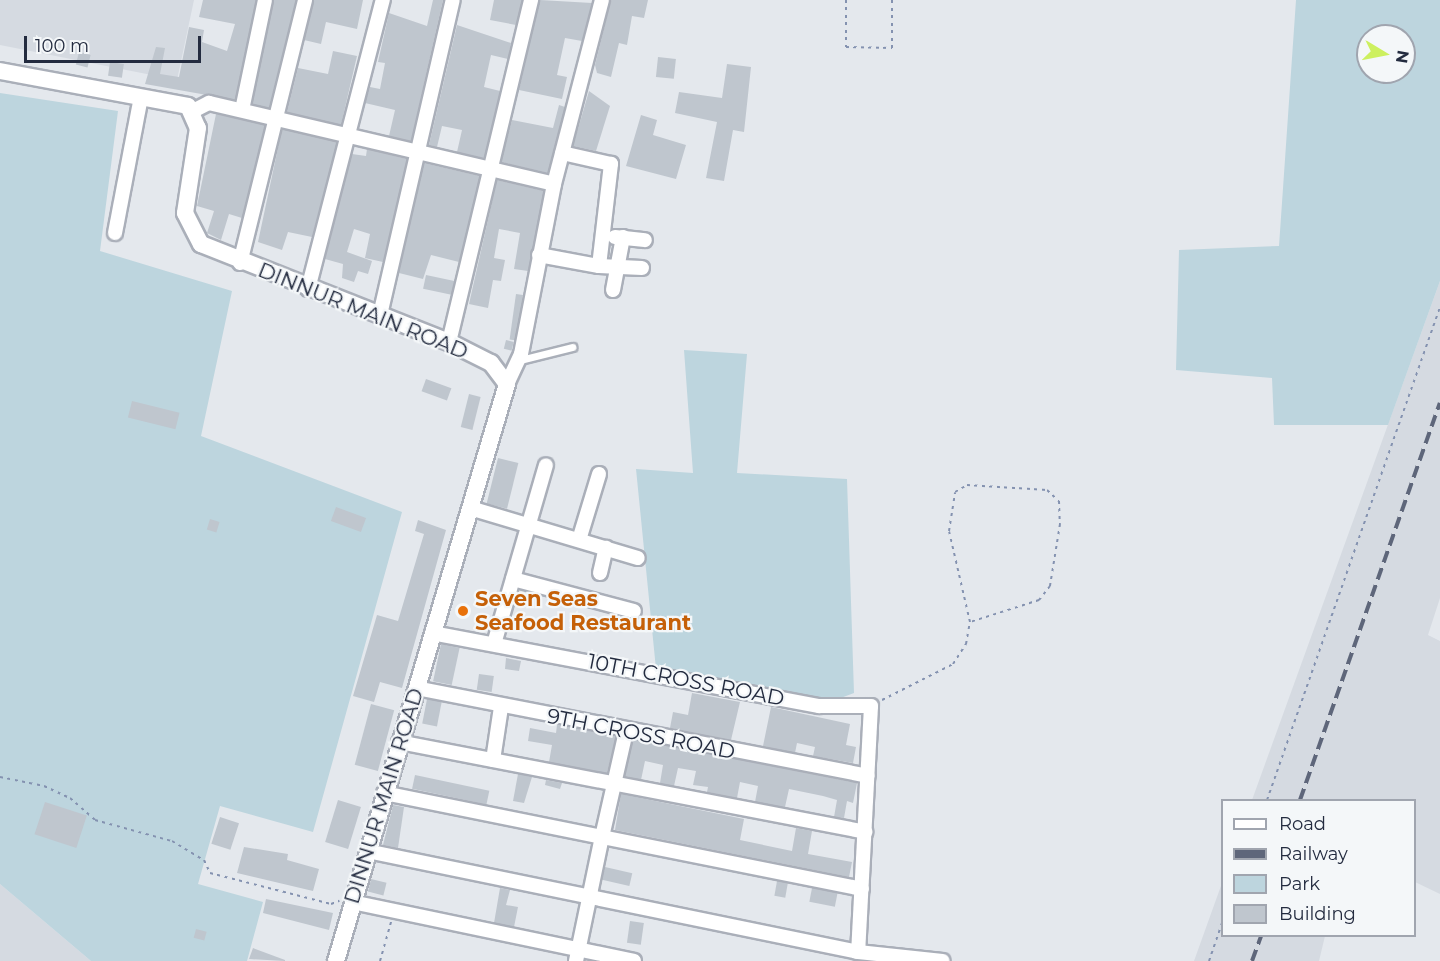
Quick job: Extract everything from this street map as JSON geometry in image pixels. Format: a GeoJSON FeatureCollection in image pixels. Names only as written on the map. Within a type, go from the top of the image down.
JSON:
{"type":"FeatureCollection","features":[{"type":"Feature","properties":{"kind":"street"},"geometry":{"type":"LineString","coordinates":[[242,110],[265,0]]}},
{"type":"Feature","properties":{"kind":"street"},"geometry":{"type":"LineString","coordinates":[[240,263],[278,119],[305,0]]}},
{"type":"Feature","properties":{"kind":"street"},"geometry":{"type":"LineString","coordinates":[[308,289],[350,136],[383,0]]}},
{"type":"Feature","properties":{"kind":"street"},"geometry":{"type":"LineString","coordinates":[[380,315],[453,0]]}},
{"type":"Feature","properties":{"kind":"street"},"geometry":{"type":"LineString","coordinates":[[449,342],[531,0]]}},
{"type":"Feature","properties":{"kind":"street"},"geometry":{"type":"LineString","coordinates":[[507,384],[512,363],[521,354],[554,184],[602,0]]}},
{"type":"Feature","properties":{"kind":"street"},"geometry":{"type":"LineString","coordinates":[[0,71],[141,96],[193,111],[204,103],[242,110],[554,184]]}},
{"type":"Feature","properties":{"kind":"street"},"geometry":{"type":"LineString","coordinates":[[115,233],[141,96]]}},
{"type":"Feature","properties":{"kind":"street","name":"DINNUR MAIN ROAD"},"geometry":{"type":"LineString","coordinates":[[193,111],[198,128],[187,222],[201,244],[240,263],[449,342],[491,363],[507,384],[399,742],[336,961]]}},
{"type":"Feature","properties":{"kind":"street"},"geometry":{"type":"LineString","coordinates":[[562,153],[611,164],[599,266]]}},
{"type":"Feature","properties":{"kind":"street"},"geometry":{"type":"LineString","coordinates":[[604,236],[645,240]]}},
{"type":"Feature","properties":{"kind":"street"},"geometry":{"type":"LineString","coordinates":[[613,290],[623,237]]}},
{"type":"Feature","properties":{"kind":"street"},"geometry":{"type":"LineString","coordinates":[[539,255],[599,266],[642,268]]}},
{"type":"Feature","properties":{"kind":"street"},"geometry":{"type":"LineString","coordinates":[[494,644],[546,465]]}},
{"type":"Feature","properties":{"kind":"street"},"geometry":{"type":"LineString","coordinates":[[579,540],[598,474]]}},
{"type":"Feature","properties":{"kind":"street"},"geometry":{"type":"LineString","coordinates":[[470,508],[638,558]]}},
{"type":"Feature","properties":{"kind":"street"},"geometry":{"type":"LineString","coordinates":[[600,573],[606,548]]}},
{"type":"Feature","properties":{"kind":"street"},"geometry":{"type":"LineString","coordinates":[[513,579],[634,612]]}},
{"type":"Feature","properties":{"kind":"street","name":"10TH CROSS ROAD"},"geometry":{"type":"LineString","coordinates":[[432,633],[819,706],[871,706]]}},
{"type":"Feature","properties":{"kind":"street","name":"9TH CROSS ROAD"},"geometry":{"type":"LineString","coordinates":[[416,688],[501,707],[868,776]]}},
{"type":"Feature","properties":{"kind":"street"},"geometry":{"type":"LineString","coordinates":[[858,952],[871,706]]}},
{"type":"Feature","properties":{"kind":"street"},"geometry":{"type":"LineString","coordinates":[[493,760],[501,707]]}},
{"type":"Feature","properties":{"kind":"street"},"geometry":{"type":"LineString","coordinates":[[577,955],[626,731]]}},
{"type":"Feature","properties":{"kind":"street"},"geometry":{"type":"LineString","coordinates":[[399,742],[865,832]]}},
{"type":"Feature","properties":{"kind":"street"},"geometry":{"type":"LineString","coordinates":[[384,794],[862,889]]}},
{"type":"Feature","properties":{"kind":"street"},"geometry":{"type":"LineString","coordinates":[[367,851],[858,952],[942,961]]}},
{"type":"Feature","properties":{"kind":"street"},"geometry":{"type":"LineString","coordinates":[[352,902],[394,910],[577,955],[634,961]]}},
{"type":"Feature","properties":{"kind":"lane"},"geometry":{"type":"LineString","coordinates":[[512,363],[572,347]]}},
{"type":"Feature","properties":{"kind":"path"},"geometry":{"type":"LineString","coordinates":[[846,0],[846,47],[892,48],[892,0]]}},
{"type":"Feature","properties":{"kind":"path"},"geometry":{"type":"LineString","coordinates":[[1268,799],[1440,308]]}},
{"type":"Feature","properties":{"kind":"path"},"geometry":{"type":"LineString","coordinates":[[871,706],[953,664],[970,622],[949,531],[955,492],[967,485],[1047,490],[1059,501],[1060,512],[1050,586],[1039,600],[970,622]]}},
{"type":"Feature","properties":{"kind":"path"},"geometry":{"type":"LineString","coordinates":[[0,777],[44,786],[70,798],[95,820],[172,841],[204,860],[210,873],[331,904],[352,902]]}},
{"type":"Feature","properties":{"kind":"path"},"geometry":{"type":"LineString","coordinates":[[380,961],[394,910]]}},
{"type":"Feature","properties":{"kind":"path"},"geometry":{"type":"LineString","coordinates":[[1209,961],[1221,926]]}},
{"type":"Feature","properties":{"kind":"shaded area"},"geometry":{"type":"Polygon","coordinates":[[[0,0],[194,0],[177,80],[0,45],[0,0]]]}},
{"type":"Feature","properties":{"kind":"shaded area"},"geometry":{"type":"Polygon","coordinates":[[[1440,281],[1440,598],[1428,635],[1440,641],[1440,894],[1416,882],[1416,799],[1252,799],[1440,281]]]}},
{"type":"Feature","properties":{"kind":"shaded area"},"geometry":{"type":"Polygon","coordinates":[[[0,884],[91,961],[0,961],[0,884]]]}},
{"type":"Feature","properties":{"kind":"shaded area"},"geometry":{"type":"Polygon","coordinates":[[[1221,886],[1221,937],[1325,937],[1319,961],[1194,961],[1221,886]]]}},
{"type":"Feature","properties":{"kind":"green space"},"geometry":{"type":"Polygon","coordinates":[[[1296,0],[1440,0],[1440,281],[1388,425],[1274,425],[1272,378],[1176,370],[1179,250],[1279,246],[1296,0]]]}},
{"type":"Feature","properties":{"kind":"green space"},"geometry":{"type":"Polygon","coordinates":[[[0,93],[118,111],[100,251],[232,291],[201,436],[402,512],[313,832],[220,806],[198,884],[263,902],[247,961],[91,961],[0,884],[0,93]]]}},
{"type":"Feature","properties":{"kind":"green space"},"geometry":{"type":"Polygon","coordinates":[[[684,350],[747,354],[737,473],[847,479],[854,693],[830,702],[656,669],[636,469],[693,473],[684,350]]]}},
{"type":"Feature","properties":{"kind":"building"},"geometry":{"type":"Polygon","coordinates":[[[203,0],[256,0],[235,100],[145,84],[156,47],[165,48],[160,74],[179,77],[189,27],[204,30],[202,42],[227,51],[235,24],[199,17],[203,0]]]}},
{"type":"Feature","properties":{"kind":"building"},"geometry":{"type":"Polygon","coordinates":[[[274,0],[296,0],[269,108],[252,104],[274,0]]]}},
{"type":"Feature","properties":{"kind":"building"},"geometry":{"type":"Polygon","coordinates":[[[314,0],[363,0],[357,29],[326,22],[321,44],[304,40],[314,0]]]}},
{"type":"Feature","properties":{"kind":"building"},"geometry":{"type":"Polygon","coordinates":[[[433,0],[443,0],[411,141],[389,136],[395,110],[365,103],[370,87],[380,89],[385,63],[378,62],[389,13],[427,26],[433,0]]]}},
{"type":"Feature","properties":{"kind":"building"},"geometry":{"type":"Polygon","coordinates":[[[494,0],[522,0],[516,25],[490,20],[494,0]]]}},
{"type":"Feature","properties":{"kind":"building"},"geometry":{"type":"Polygon","coordinates":[[[540,0],[592,3],[582,41],[565,38],[557,75],[567,77],[562,99],[519,90],[540,0]]]}},
{"type":"Feature","properties":{"kind":"building"},"geometry":{"type":"Polygon","coordinates":[[[611,0],[648,0],[644,18],[632,16],[627,45],[619,43],[611,77],[597,73],[595,65],[611,0]]]}},
{"type":"Feature","properties":{"kind":"building"},"geometry":{"type":"Polygon","coordinates":[[[457,25],[511,43],[508,59],[491,55],[484,87],[500,91],[484,158],[457,152],[462,130],[442,126],[437,147],[429,145],[457,25]]]}},
{"type":"Feature","properties":{"kind":"building"},"geometry":{"type":"Polygon","coordinates":[[[333,51],[357,56],[341,125],[287,112],[298,68],[328,74],[333,51]]]}},
{"type":"Feature","properties":{"kind":"building"},"geometry":{"type":"Polygon","coordinates":[[[79,52],[91,55],[87,68],[76,65],[79,52]]]}},
{"type":"Feature","properties":{"kind":"building"},"geometry":{"type":"Polygon","coordinates":[[[658,57],[676,59],[674,79],[656,77],[658,57]]]}},
{"type":"Feature","properties":{"kind":"building"},"geometry":{"type":"Polygon","coordinates":[[[110,62],[124,64],[122,78],[108,76],[110,62]]]}},
{"type":"Feature","properties":{"kind":"building"},"geometry":{"type":"Polygon","coordinates":[[[727,64],[751,67],[744,132],[733,130],[724,181],[706,178],[717,122],[675,113],[679,92],[722,98],[727,64]]]}},
{"type":"Feature","properties":{"kind":"building"},"geometry":{"type":"Polygon","coordinates":[[[589,91],[610,106],[596,151],[573,146],[589,91]]]}},
{"type":"Feature","properties":{"kind":"building"},"geometry":{"type":"Polygon","coordinates":[[[559,105],[565,107],[548,173],[501,162],[512,120],[553,128],[559,105]]]}},
{"type":"Feature","properties":{"kind":"building"},"geometry":{"type":"Polygon","coordinates":[[[216,114],[265,125],[242,218],[229,214],[221,240],[207,233],[214,211],[197,206],[216,114]]]}},
{"type":"Feature","properties":{"kind":"building"},"geometry":{"type":"Polygon","coordinates":[[[641,115],[657,120],[653,135],[686,145],[676,179],[626,166],[641,115]]]}},
{"type":"Feature","properties":{"kind":"building"},"geometry":{"type":"Polygon","coordinates":[[[282,129],[337,142],[312,237],[288,232],[282,250],[258,242],[282,129]]]}},
{"type":"Feature","properties":{"kind":"building"},"geometry":{"type":"Polygon","coordinates":[[[367,149],[407,159],[383,262],[365,258],[370,234],[354,229],[347,252],[372,261],[368,274],[358,271],[354,282],[342,278],[343,264],[325,259],[352,154],[366,156],[367,149]]]}},
{"type":"Feature","properties":{"kind":"building"},"geometry":{"type":"Polygon","coordinates":[[[424,163],[480,176],[459,262],[431,255],[423,279],[399,273],[424,163]]]}},
{"type":"Feature","properties":{"kind":"building"},"geometry":{"type":"Polygon","coordinates":[[[497,180],[544,191],[528,271],[514,269],[520,233],[499,229],[494,258],[505,260],[501,281],[493,280],[488,308],[469,304],[497,180]]]}},
{"type":"Feature","properties":{"kind":"building"},"geometry":{"type":"Polygon","coordinates":[[[426,275],[454,281],[451,295],[423,289],[426,275]]]}},
{"type":"Feature","properties":{"kind":"building"},"geometry":{"type":"Polygon","coordinates":[[[516,294],[523,295],[517,341],[510,340],[516,294]]]}},
{"type":"Feature","properties":{"kind":"building"},"geometry":{"type":"Polygon","coordinates":[[[506,340],[514,342],[512,351],[504,349],[506,340]]]}},
{"type":"Feature","properties":{"kind":"building"},"geometry":{"type":"Polygon","coordinates":[[[426,379],[451,388],[447,400],[422,391],[426,379]]]}},
{"type":"Feature","properties":{"kind":"building"},"geometry":{"type":"Polygon","coordinates":[[[469,394],[481,397],[472,430],[461,427],[469,394]]]}},
{"type":"Feature","properties":{"kind":"building"},"geometry":{"type":"Polygon","coordinates":[[[132,401],[180,413],[175,429],[128,417],[132,401]]]}},
{"type":"Feature","properties":{"kind":"building"},"geometry":{"type":"Polygon","coordinates":[[[498,458],[518,463],[507,509],[487,504],[498,458]]]}},
{"type":"Feature","properties":{"kind":"building"},"geometry":{"type":"Polygon","coordinates":[[[336,507],[366,518],[361,532],[331,521],[336,507]]]}},
{"type":"Feature","properties":{"kind":"building"},"geometry":{"type":"Polygon","coordinates":[[[210,519],[220,522],[216,532],[207,530],[210,519]]]}},
{"type":"Feature","properties":{"kind":"building"},"geometry":{"type":"Polygon","coordinates":[[[418,520],[446,530],[402,688],[380,682],[374,702],[353,696],[377,615],[398,621],[424,534],[415,531],[418,520]]]}},
{"type":"Feature","properties":{"kind":"building"},"geometry":{"type":"Polygon","coordinates":[[[441,644],[460,648],[452,685],[433,681],[441,644]]]}},
{"type":"Feature","properties":{"kind":"building"},"geometry":{"type":"Polygon","coordinates":[[[506,658],[521,661],[519,671],[505,669],[506,658]]]}},
{"type":"Feature","properties":{"kind":"building"},"geometry":{"type":"Polygon","coordinates":[[[479,674],[494,676],[492,692],[477,690],[479,674]]]}},
{"type":"Feature","properties":{"kind":"building"},"geometry":{"type":"Polygon","coordinates":[[[692,693],[740,702],[731,740],[670,728],[673,712],[688,715],[692,693]]]}},
{"type":"Feature","properties":{"kind":"building"},"geometry":{"type":"Polygon","coordinates":[[[427,699],[442,702],[437,726],[422,724],[427,699]]]}},
{"type":"Feature","properties":{"kind":"building"},"geometry":{"type":"Polygon","coordinates":[[[371,704],[394,710],[378,771],[355,765],[371,704]]]}},
{"type":"Feature","properties":{"kind":"building"},"geometry":{"type":"Polygon","coordinates":[[[771,707],[850,724],[846,745],[856,747],[853,763],[813,756],[815,747],[797,743],[795,753],[763,746],[771,707]]]}},
{"type":"Feature","properties":{"kind":"building"},"geometry":{"type":"Polygon","coordinates":[[[557,725],[616,736],[607,773],[549,762],[552,745],[528,741],[530,728],[556,733],[557,725]]]}},
{"type":"Feature","properties":{"kind":"building"},"geometry":{"type":"Polygon","coordinates":[[[633,739],[857,783],[853,803],[847,801],[844,818],[834,817],[837,800],[789,789],[785,807],[755,802],[758,786],[740,782],[737,798],[707,792],[708,787],[693,785],[696,771],[678,768],[674,786],[660,783],[663,765],[645,761],[641,780],[625,776],[633,739]]]}},
{"type":"Feature","properties":{"kind":"building"},"geometry":{"type":"Polygon","coordinates":[[[518,774],[532,777],[524,803],[513,801],[518,774]]]}},
{"type":"Feature","properties":{"kind":"building"},"geometry":{"type":"Polygon","coordinates":[[[415,775],[489,791],[486,804],[412,789],[415,775]]]}},
{"type":"Feature","properties":{"kind":"building"},"geometry":{"type":"Polygon","coordinates":[[[546,780],[562,783],[560,789],[545,785],[546,780]]]}},
{"type":"Feature","properties":{"kind":"building"},"geometry":{"type":"Polygon","coordinates":[[[621,794],[744,819],[740,840],[792,851],[796,828],[812,831],[808,854],[852,862],[849,877],[615,830],[621,794]]]}},
{"type":"Feature","properties":{"kind":"building"},"geometry":{"type":"Polygon","coordinates":[[[338,800],[361,807],[348,849],[325,842],[338,800]]]}},
{"type":"Feature","properties":{"kind":"building"},"geometry":{"type":"Polygon","coordinates":[[[45,802],[87,816],[76,848],[34,834],[45,802]]]}},
{"type":"Feature","properties":{"kind":"building"},"geometry":{"type":"Polygon","coordinates":[[[393,805],[404,807],[398,848],[383,845],[393,805]]]}},
{"type":"Feature","properties":{"kind":"building"},"geometry":{"type":"Polygon","coordinates":[[[220,817],[239,823],[230,850],[211,844],[220,817]]]}},
{"type":"Feature","properties":{"kind":"building"},"geometry":{"type":"Polygon","coordinates":[[[244,847],[288,854],[287,860],[319,869],[313,891],[237,873],[244,847]]]}},
{"type":"Feature","properties":{"kind":"building"},"geometry":{"type":"Polygon","coordinates":[[[605,867],[632,873],[629,886],[602,880],[605,867]]]}},
{"type":"Feature","properties":{"kind":"building"},"geometry":{"type":"Polygon","coordinates":[[[371,879],[387,883],[383,895],[368,892],[371,879]]]}},
{"type":"Feature","properties":{"kind":"building"},"geometry":{"type":"Polygon","coordinates":[[[777,881],[788,883],[785,898],[774,896],[777,881]]]}},
{"type":"Feature","properties":{"kind":"building"},"geometry":{"type":"Polygon","coordinates":[[[500,888],[510,890],[506,905],[518,907],[514,927],[494,923],[500,888]]]}},
{"type":"Feature","properties":{"kind":"building"},"geometry":{"type":"Polygon","coordinates":[[[812,888],[838,893],[835,907],[809,902],[812,888]]]}},
{"type":"Feature","properties":{"kind":"building"},"geometry":{"type":"Polygon","coordinates":[[[266,899],[333,913],[329,930],[263,913],[266,899]]]}},
{"type":"Feature","properties":{"kind":"building"},"geometry":{"type":"Polygon","coordinates":[[[630,921],[644,923],[641,945],[627,943],[630,921]]]}},
{"type":"Feature","properties":{"kind":"building"},"geometry":{"type":"Polygon","coordinates":[[[196,929],[207,932],[204,941],[194,938],[196,929]]]}},
{"type":"Feature","properties":{"kind":"building"},"geometry":{"type":"Polygon","coordinates":[[[253,948],[285,960],[285,961],[249,959],[253,948]]]}},
{"type":"Feature","properties":{"kind":"railway"},"geometry":{"type":"LineString","coordinates":[[1300,799],[1440,403]]}},
{"type":"Feature","properties":{"kind":"railway"},"geometry":{"type":"LineString","coordinates":[[1252,961],[1261,937]]}},
{"type":"Feature","properties":{"kind":"place","name":"Seven Seas Seafood Restaurant"},"geometry":{"type":"Point","coordinates":[463,611]}}]}
